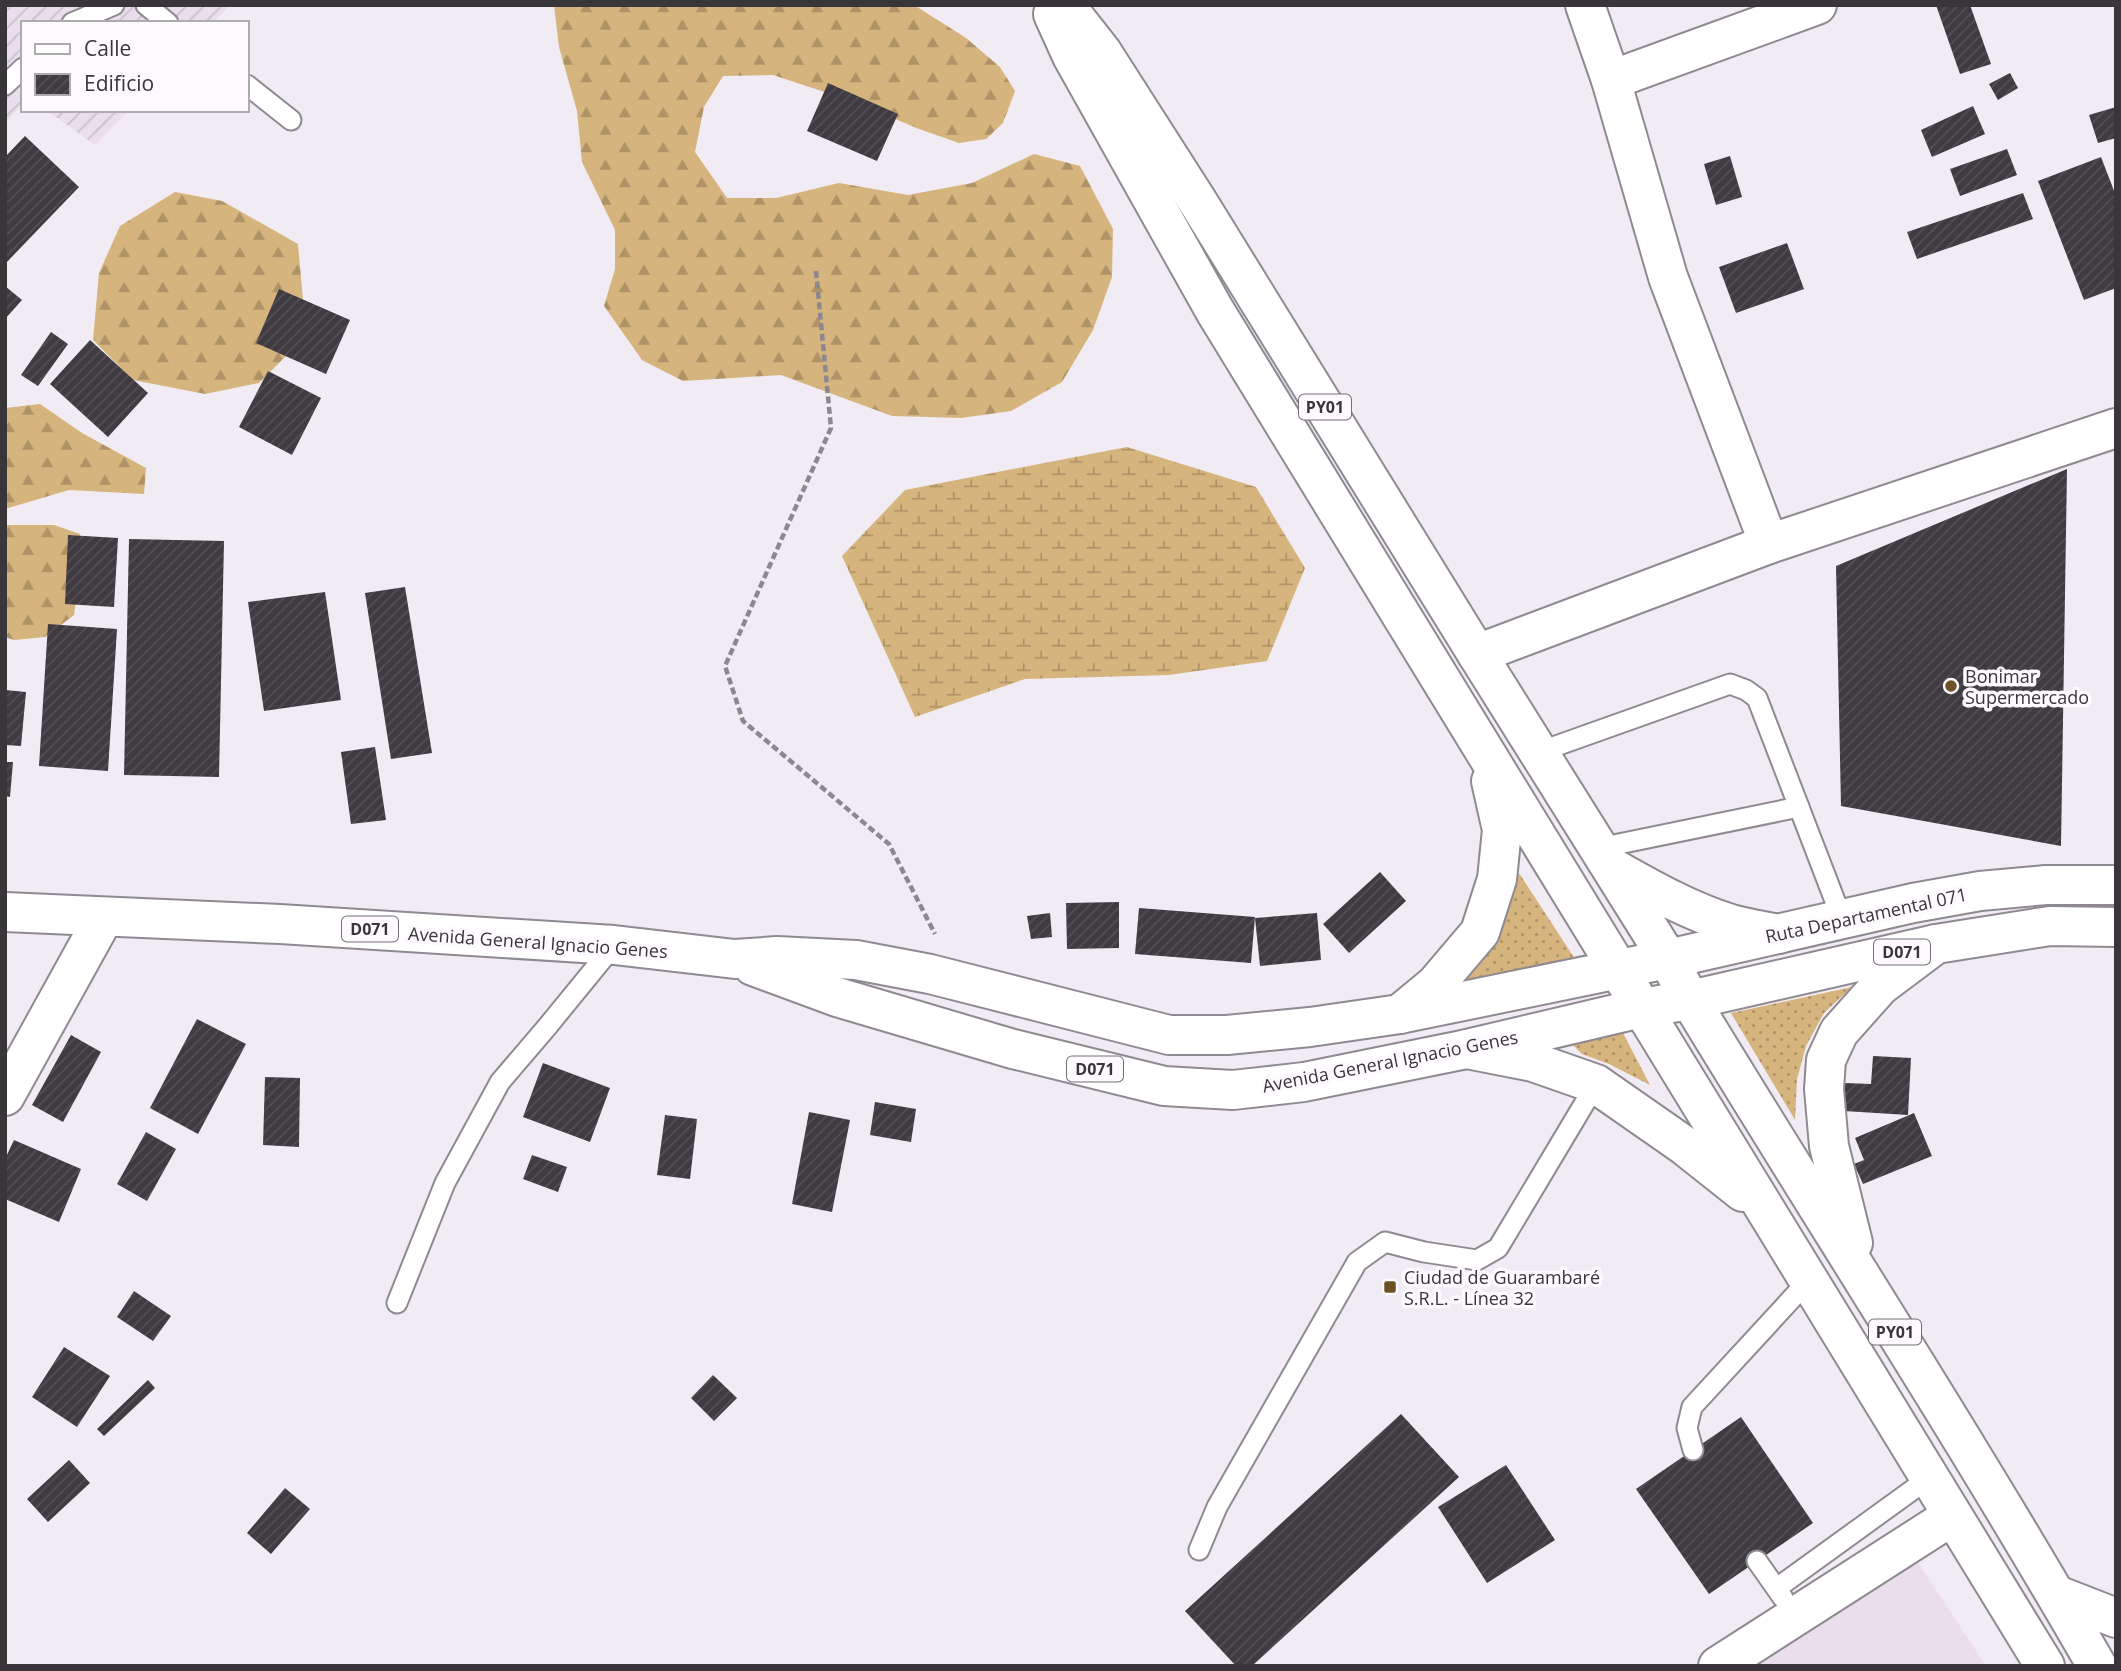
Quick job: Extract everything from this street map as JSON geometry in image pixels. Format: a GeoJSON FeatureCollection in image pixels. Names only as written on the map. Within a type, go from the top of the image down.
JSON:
{"type":"FeatureCollection","features":[{"type":"Feature","properties":{"kind":"main road","name":"PY01"},"geometry":{"type":"LineString","coordinates":[[1049,5],[1072,56],[1215,311],[2045,1666]]}},
{"type":"Feature","properties":{"kind":"main road","name":"PY01"},"geometry":{"type":"LineString","coordinates":[[1065,5],[1102,52],[1198,202],[1668,959],[1690,1000],[1863,1282],[1962,1438],[2097,1666]]}},
{"type":"Feature","properties":{"kind":"main road"},"geometry":{"type":"LineString","coordinates":[[1585,5],[1611,80],[1668,277],[1769,544]]}},
{"type":"Feature","properties":{"kind":"main road"},"geometry":{"type":"LineString","coordinates":[[1611,80],[1817,5]]}},
{"type":"Feature","properties":{"kind":"main road"},"geometry":{"type":"LineString","coordinates":[[1477,654],[1769,544],[2116,428]]}},
{"type":"Feature","properties":{"kind":"main road"},"geometry":{"type":"LineString","coordinates":[[1400,1014],[1435,985],[1480,932],[1497,880],[1502,830],[1484,751]]}},
{"type":"Feature","properties":{"kind":"main road"},"geometry":{"type":"LineString","coordinates":[[1604,857],[1648,888],[1689,908],[1732,924],[1779,934]]}},
{"type":"Feature","properties":{"kind":"main road","name":"Ruta Departamental 071"},"geometry":{"type":"LineString","coordinates":[[1619,968],[1913,903],[1980,891],[2046,885],[2116,885]]}},
{"type":"Feature","properties":{"kind":"main road","name":"Avenida General Ignacio Genes"},"geometry":{"type":"LineString","coordinates":[[5,912],[279,924],[614,945],[735,959],[778,956],[856,960],[960,981],[1169,1035],[1227,1035],[1400,1014],[1619,968]]}},
{"type":"Feature","properties":{"kind":"main road"},"geometry":{"type":"LineString","coordinates":[[5,1096],[104,917]]}},
{"type":"Feature","properties":{"kind":"main road","name":"D071"},"geometry":{"type":"LineString","coordinates":[[1641,1008],[1690,1000],[1936,944],[2050,926],[2116,927]]}},
{"type":"Feature","properties":{"kind":"main road"},"geometry":{"type":"LineString","coordinates":[[1863,1282],[1829,1146],[1824,1089],[1826,1060],[1839,1032],[1880,986],[1936,944]]}},
{"type":"Feature","properties":{"kind":"main road","name":"Avenida General Ignacio Genes"},"geometry":{"type":"LineString","coordinates":[[735,959],[837,997],[1013,1049],[1164,1086],[1233,1090],[1304,1082],[1467,1049],[1641,1008]]}},
{"type":"Feature","properties":{"kind":"main road"},"geometry":{"type":"LineString","coordinates":[[1467,1049],[1533,1062],[1597,1084],[1685,1146],[1763,1207]]}},
{"type":"Feature","properties":{"kind":"main road"},"geometry":{"type":"LineString","coordinates":[[1718,1666],[1785,1602],[1952,1516]]}},
{"type":"Feature","properties":{"kind":"main road"},"geometry":{"type":"LineString","coordinates":[[2057,1595],[2116,1618]]}},
{"type":"Feature","properties":{"kind":"lane"},"geometry":{"type":"LineString","coordinates":[[77,21],[114,5]]}},
{"type":"Feature","properties":{"kind":"lane"},"geometry":{"type":"LineString","coordinates":[[146,5],[166,21]]}},
{"type":"Feature","properties":{"kind":"lane"},"geometry":{"type":"LineString","coordinates":[[5,85],[21,70]]}},
{"type":"Feature","properties":{"kind":"lane"},"geometry":{"type":"LineString","coordinates":[[248,86],[292,120]]}},
{"type":"Feature","properties":{"kind":"lane"},"geometry":{"type":"LineString","coordinates":[[1539,752],[1730,684],[1746,690],[1757,698],[1842,919]]}},
{"type":"Feature","properties":{"kind":"lane"},"geometry":{"type":"LineString","coordinates":[[1604,857],[1799,807]]}},
{"type":"Feature","properties":{"kind":"lane"},"geometry":{"type":"LineString","coordinates":[[397,1303],[445,1183],[500,1082],[614,945]]}},
{"type":"Feature","properties":{"kind":"lane"},"geometry":{"type":"LineString","coordinates":[[1199,1550],[1217,1507],[1357,1262],[1385,1242],[1424,1252],[1477,1260],[1498,1248],[1597,1084]]}},
{"type":"Feature","properties":{"kind":"lane"},"geometry":{"type":"LineString","coordinates":[[1693,1450],[1687,1428],[1692,1407],[1808,1281]]}},
{"type":"Feature","properties":{"kind":"lane"},"geometry":{"type":"LineString","coordinates":[[1758,1561],[1785,1602],[1929,1478]]}},
{"type":"Feature","properties":{"kind":"path"},"geometry":{"type":"LineString","coordinates":[[816,271],[831,428],[725,666],[743,721],[889,844],[960,981]]}},
{"type":"Feature","properties":{"kind":"shaded area"},"geometry":{"type":"Polygon","coordinates":[[[5,5],[230,5],[215,21],[21,21],[21,106],[5,123],[5,5]]]}},
{"type":"Feature","properties":{"kind":"shaded area"},"geometry":{"type":"Polygon","coordinates":[[[49,112],[127,112],[95,145],[49,112]]]}},
{"type":"Feature","properties":{"kind":"shaded area"},"geometry":{"type":"Polygon","coordinates":[[[1913,1555],[1986,1666],[1740,1666],[1913,1555]]]}},
{"type":"Feature","properties":{"kind":"green space"},"geometry":{"type":"Polygon","coordinates":[[[554,5],[914,5],[966,38],[1000,67],[1015,91],[1003,123],[986,139],[959,143],[855,102],[773,75],[723,76],[704,107],[695,152],[727,198],[776,198],[839,183],[908,195],[972,183],[1034,154],[1080,166],[1113,229],[1112,277],[1093,330],[1062,382],[1011,411],[961,418],[892,416],[781,375],[683,381],[642,360],[604,306],[615,269],[615,230],[582,162],[577,111],[559,47],[554,5]]]}},
{"type":"Feature","properties":{"kind":"green space"},"geometry":{"type":"Polygon","coordinates":[[[175,192],[222,201],[298,244],[304,311],[298,344],[259,383],[205,394],[133,380],[93,340],[99,273],[120,226],[175,192]]]}},
{"type":"Feature","properties":{"kind":"green space"},"geometry":{"type":"Polygon","coordinates":[[[40,404],[82,433],[146,468],[144,494],[69,490],[5,509],[5,408],[40,404]]]}},
{"type":"Feature","properties":{"kind":"green space"},"geometry":{"type":"Polygon","coordinates":[[[1127,447],[1256,487],[1305,568],[1267,661],[1169,675],[1025,679],[915,717],[842,556],[905,490],[1127,447]]]}},
{"type":"Feature","properties":{"kind":"green space"},"geometry":{"type":"Polygon","coordinates":[[[5,525],[54,525],[80,534],[79,577],[74,615],[45,637],[14,640],[5,637],[5,525]]]}},
{"type":"Feature","properties":{"kind":"green space"},"geometry":{"type":"Polygon","coordinates":[[[1519,873],[1575,959],[1457,985],[1482,962],[1494,943],[1519,873]]]}},
{"type":"Feature","properties":{"kind":"green space"},"geometry":{"type":"Polygon","coordinates":[[[1852,987],[1824,1013],[1806,1046],[1797,1079],[1795,1120],[1731,1013],[1852,987]]]}},
{"type":"Feature","properties":{"kind":"green space"},"geometry":{"type":"Polygon","coordinates":[[[1623,1033],[1650,1085],[1609,1064],[1582,1054],[1573,1045],[1623,1033]]]}},
{"type":"Feature","properties":{"kind":"building"},"geometry":{"type":"Polygon","coordinates":[[[1936,5],[1970,5],[1991,64],[1960,74],[1936,5]]]}},
{"type":"Feature","properties":{"kind":"building"},"geometry":{"type":"Polygon","coordinates":[[[2010,73],[2018,88],[1998,100],[1989,84],[2010,73]]]}},
{"type":"Feature","properties":{"kind":"building"},"geometry":{"type":"Polygon","coordinates":[[[828,83],[898,114],[877,161],[807,131],[828,83]]]}},
{"type":"Feature","properties":{"kind":"building"},"geometry":{"type":"Polygon","coordinates":[[[1973,106],[1985,134],[1932,157],[1921,130],[1973,106]]]}},
{"type":"Feature","properties":{"kind":"building"},"geometry":{"type":"Polygon","coordinates":[[[2116,107],[2116,138],[2098,143],[2089,115],[2116,107]]]}},
{"type":"Feature","properties":{"kind":"building"},"geometry":{"type":"Polygon","coordinates":[[[25,136],[79,187],[5,264],[5,157],[25,136]]]}},
{"type":"Feature","properties":{"kind":"building"},"geometry":{"type":"Polygon","coordinates":[[[2007,149],[2017,175],[1960,196],[1950,169],[2007,149]]]}},
{"type":"Feature","properties":{"kind":"building"},"geometry":{"type":"Polygon","coordinates":[[[1730,156],[1742,197],[1716,205],[1704,164],[1730,156]]]}},
{"type":"Feature","properties":{"kind":"building"},"geometry":{"type":"Polygon","coordinates":[[[2101,157],[2116,196],[2116,288],[2084,300],[2038,181],[2101,157]]]}},
{"type":"Feature","properties":{"kind":"building"},"geometry":{"type":"Polygon","coordinates":[[[2023,193],[2033,219],[1917,259],[1907,232],[2023,193]]]}},
{"type":"Feature","properties":{"kind":"building"},"geometry":{"type":"Polygon","coordinates":[[[1787,243],[1804,289],[1736,313],[1719,267],[1787,243]]]}},
{"type":"Feature","properties":{"kind":"building"},"geometry":{"type":"Polygon","coordinates":[[[5,286],[22,300],[5,319],[5,286]]]}},
{"type":"Feature","properties":{"kind":"building"},"geometry":{"type":"Polygon","coordinates":[[[279,289],[350,320],[326,374],[256,343],[279,289]]]}},
{"type":"Feature","properties":{"kind":"building"},"geometry":{"type":"Polygon","coordinates":[[[51,332],[68,344],[38,386],[21,375],[51,332]]]}},
{"type":"Feature","properties":{"kind":"building"},"geometry":{"type":"Polygon","coordinates":[[[90,340],[148,393],[108,437],[50,384],[90,340]]]}},
{"type":"Feature","properties":{"kind":"building"},"geometry":{"type":"Polygon","coordinates":[[[268,371],[321,398],[292,455],[239,427],[268,371]]]}},
{"type":"Feature","properties":{"kind":"building","name":"Bonimar Supermercado"},"geometry":{"type":"Polygon","coordinates":[[[2067,469],[2061,846],[1841,806],[1836,566],[2067,469]]]}},
{"type":"Feature","properties":{"kind":"building"},"geometry":{"type":"Polygon","coordinates":[[[68,535],[118,538],[114,607],[65,604],[68,535]]]}},
{"type":"Feature","properties":{"kind":"building"},"geometry":{"type":"Polygon","coordinates":[[[129,539],[224,541],[219,777],[124,775],[129,539]]]}},
{"type":"Feature","properties":{"kind":"building"},"geometry":{"type":"Polygon","coordinates":[[[405,587],[432,753],[391,759],[365,593],[405,587]]]}},
{"type":"Feature","properties":{"kind":"building"},"geometry":{"type":"Polygon","coordinates":[[[325,592],[341,700],[264,711],[248,602],[325,592]]]}},
{"type":"Feature","properties":{"kind":"building"},"geometry":{"type":"Polygon","coordinates":[[[48,624],[117,629],[108,771],[39,766],[48,624]]]}},
{"type":"Feature","properties":{"kind":"building"},"geometry":{"type":"Polygon","coordinates":[[[5,690],[26,692],[21,746],[5,745],[5,690]]]}},
{"type":"Feature","properties":{"kind":"building"},"geometry":{"type":"Polygon","coordinates":[[[375,747],[386,820],[351,824],[341,752],[375,747]]]}},
{"type":"Feature","properties":{"kind":"building"},"geometry":{"type":"Polygon","coordinates":[[[5,762],[13,762],[10,797],[5,796],[5,762]]]}},
{"type":"Feature","properties":{"kind":"building"},"geometry":{"type":"Polygon","coordinates":[[[1380,872],[1406,901],[1349,953],[1323,924],[1380,872]]]}},
{"type":"Feature","properties":{"kind":"building"},"geometry":{"type":"Polygon","coordinates":[[[1119,902],[1119,948],[1067,949],[1066,903],[1119,902]]]}},
{"type":"Feature","properties":{"kind":"building"},"geometry":{"type":"Polygon","coordinates":[[[1139,908],[1255,917],[1251,963],[1135,954],[1139,908]]]}},
{"type":"Feature","properties":{"kind":"building"},"geometry":{"type":"Polygon","coordinates":[[[1050,913],[1052,937],[1031,939],[1027,916],[1050,913]]]}},
{"type":"Feature","properties":{"kind":"building"},"geometry":{"type":"Polygon","coordinates":[[[1317,913],[1321,960],[1260,966],[1255,918],[1317,913]]]}},
{"type":"Feature","properties":{"kind":"building"},"geometry":{"type":"Polygon","coordinates":[[[197,1019],[246,1044],[198,1134],[150,1108],[197,1019]]]}},
{"type":"Feature","properties":{"kind":"building"},"geometry":{"type":"Polygon","coordinates":[[[71,1035],[101,1052],[63,1122],[32,1105],[71,1035]]]}},
{"type":"Feature","properties":{"kind":"building"},"geometry":{"type":"Polygon","coordinates":[[[1873,1056],[1911,1058],[1908,1115],[1844,1111],[1845,1083],[1871,1084],[1873,1056]]]}},
{"type":"Feature","properties":{"kind":"building"},"geometry":{"type":"Polygon","coordinates":[[[543,1063],[610,1088],[590,1142],[523,1117],[543,1063]]]}},
{"type":"Feature","properties":{"kind":"building"},"geometry":{"type":"Polygon","coordinates":[[[265,1077],[300,1078],[299,1147],[263,1145],[265,1077]]]}},
{"type":"Feature","properties":{"kind":"building"},"geometry":{"type":"Polygon","coordinates":[[[875,1102],[916,1109],[911,1142],[870,1135],[875,1102]]]}},
{"type":"Feature","properties":{"kind":"building"},"geometry":{"type":"Polygon","coordinates":[[[809,1112],[850,1120],[832,1212],[792,1204],[809,1112]]]}},
{"type":"Feature","properties":{"kind":"building"},"geometry":{"type":"Polygon","coordinates":[[[1914,1113],[1932,1156],[1863,1184],[1854,1164],[1864,1160],[1855,1138],[1914,1113]]]}},
{"type":"Feature","properties":{"kind":"building"},"geometry":{"type":"Polygon","coordinates":[[[665,1115],[697,1119],[690,1179],[657,1175],[665,1115]]]}},
{"type":"Feature","properties":{"kind":"building"},"geometry":{"type":"Polygon","coordinates":[[[146,1132],[176,1149],[147,1201],[117,1184],[146,1132]]]}},
{"type":"Feature","properties":{"kind":"building"},"geometry":{"type":"Polygon","coordinates":[[[14,1140],[81,1169],[59,1222],[5,1199],[5,1159],[14,1140]]]}},
{"type":"Feature","properties":{"kind":"building"},"geometry":{"type":"Polygon","coordinates":[[[532,1155],[567,1167],[558,1192],[523,1179],[532,1155]]]}},
{"type":"Feature","properties":{"kind":"building"},"geometry":{"type":"Polygon","coordinates":[[[134,1291],[171,1316],[153,1341],[117,1317],[134,1291]]]}},
{"type":"Feature","properties":{"kind":"building"},"geometry":{"type":"Polygon","coordinates":[[[64,1347],[110,1376],[77,1427],[32,1397],[64,1347]]]}},
{"type":"Feature","properties":{"kind":"building"},"geometry":{"type":"Polygon","coordinates":[[[713,1375],[737,1398],[714,1421],[691,1398],[713,1375]]]}},
{"type":"Feature","properties":{"kind":"building"},"geometry":{"type":"Polygon","coordinates":[[[148,1380],[155,1388],[104,1436],[97,1429],[148,1380]]]}},
{"type":"Feature","properties":{"kind":"building"},"geometry":{"type":"Polygon","coordinates":[[[1401,1414],[1459,1477],[1252,1666],[1236,1666],[1185,1611],[1401,1414]]]}},
{"type":"Feature","properties":{"kind":"building"},"geometry":{"type":"Polygon","coordinates":[[[1741,1417],[1813,1523],[1709,1594],[1636,1489],[1741,1417]]]}},
{"type":"Feature","properties":{"kind":"building"},"geometry":{"type":"Polygon","coordinates":[[[69,1460],[90,1483],[48,1522],[27,1499],[69,1460]]]}},
{"type":"Feature","properties":{"kind":"building"},"geometry":{"type":"Polygon","coordinates":[[[1506,1465],[1555,1540],[1487,1583],[1438,1507],[1506,1465]]]}},
{"type":"Feature","properties":{"kind":"building"},"geometry":{"type":"Polygon","coordinates":[[[285,1488],[310,1509],[271,1554],[247,1533],[285,1488]]]}},
{"type":"Feature","properties":{"kind":"place","name":"Bonimar Supermercado"},"geometry":{"type":"Point","coordinates":[1951,686]}},
{"type":"Feature","properties":{"kind":"place","name":"Ciudad de Guarambaré S.R.L. - Línea 32"},"geometry":{"type":"Point","coordinates":[1390,1287]}}]}
